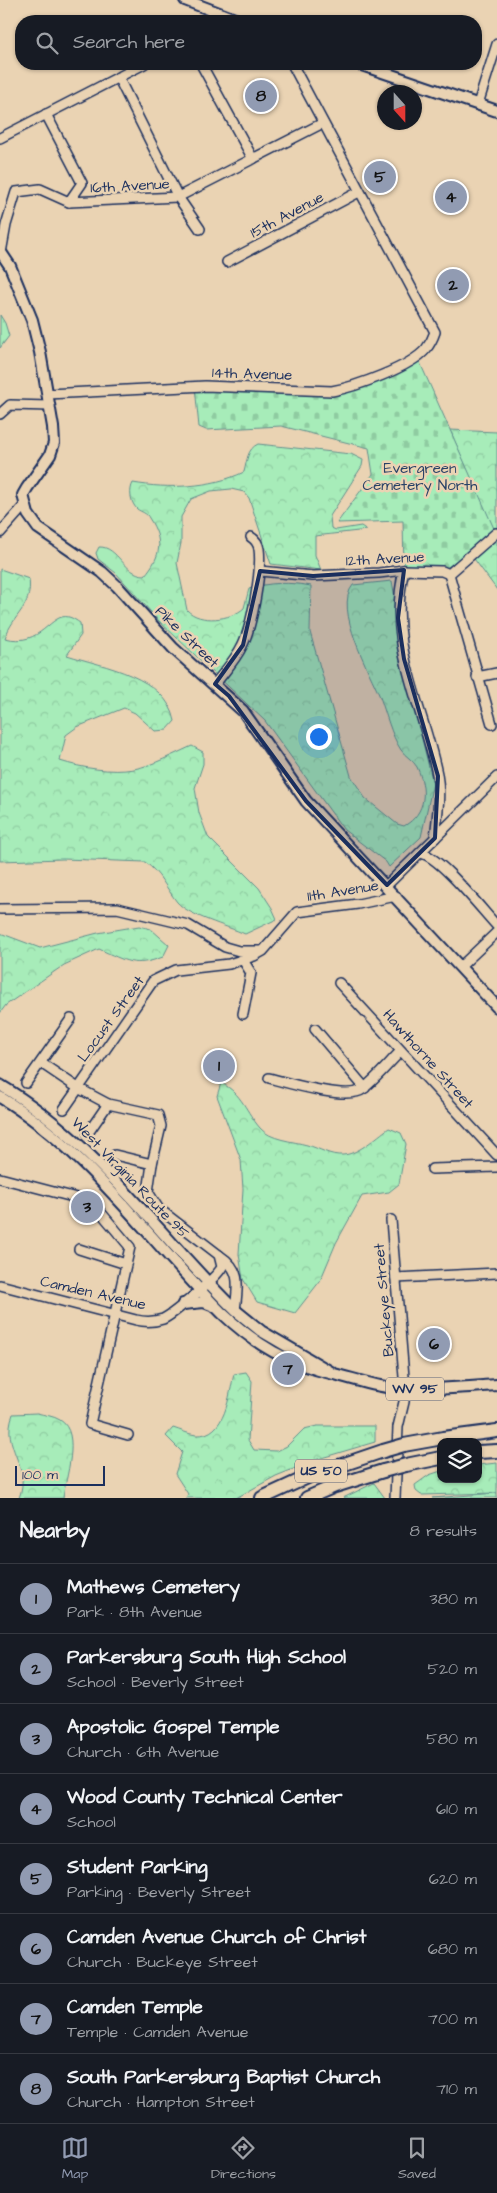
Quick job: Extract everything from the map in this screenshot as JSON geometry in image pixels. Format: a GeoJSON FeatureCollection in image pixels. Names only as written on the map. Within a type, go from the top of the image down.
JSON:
{"type":"FeatureCollection","features":[{"type":"Feature","properties":{"kind":"highway","name":"US 50"},"geometry":{"type":"LineString","coordinates":[[262,1498],[312,1475],[383,1451],[443,1438],[497,1431]]}},
{"type":"Feature","properties":{"kind":"highway"},"geometry":{"type":"LineString","coordinates":[[482,1452],[497,1451]]}},
{"type":"Feature","properties":{"kind":"highway","name":"US 50"},"geometry":{"type":"LineString","coordinates":[[307,1498],[335,1486],[383,1471],[437,1459]]}},
{"type":"Feature","properties":{"kind":"main road"},"geometry":{"type":"LineString","coordinates":[[185,0],[213,15]]}},
{"type":"Feature","properties":{"kind":"main road"},"geometry":{"type":"LineString","coordinates":[[377,70],[497,111]]}},
{"type":"Feature","properties":{"kind":"main road"},"geometry":{"type":"LineString","coordinates":[[1,252],[21,290],[32,320],[48,394],[54,443],[44,464],[26,488],[23,496],[24,506]]}},
{"type":"Feature","properties":{"kind":"main road","name":"Pike Street"},"geometry":{"type":"LineString","coordinates":[[24,506],[38,528],[102,572],[130,599],[173,648],[243,711],[306,801],[497,1007]]}},
{"type":"Feature","properties":{"kind":"main road","name":"West Virginia Route 95"},"geometry":{"type":"LineString","coordinates":[[0,1085],[36,1108],[73,1138],[208,1282]]}},
{"type":"Feature","properties":{"kind":"main road","name":"West Virginia Route 95"},"geometry":{"type":"LineString","coordinates":[[0,1097],[38,1123],[71,1151],[199,1290]]}},
{"type":"Feature","properties":{"kind":"main road","name":"WV 95"},"geometry":{"type":"LineString","coordinates":[[208,1282],[235,1310],[261,1331],[334,1374]]}},
{"type":"Feature","properties":{"kind":"main road","name":"WV 95"},"geometry":{"type":"LineString","coordinates":[[199,1290],[240,1328],[275,1353],[303,1367],[360,1382],[405,1389],[497,1385]]}},
{"type":"Feature","properties":{"kind":"main road"},"geometry":{"type":"LineString","coordinates":[[183,1304],[204,1302],[215,1306]]}},
{"type":"Feature","properties":{"kind":"street"},"geometry":{"type":"LineString","coordinates":[[478,104],[497,44]]}},
{"type":"Feature","properties":{"kind":"street"},"geometry":{"type":"LineString","coordinates":[[0,138],[132,70]]}},
{"type":"Feature","properties":{"kind":"street"},"geometry":{"type":"LineString","coordinates":[[204,70],[253,159]]}},
{"type":"Feature","properties":{"kind":"street"},"geometry":{"type":"LineString","coordinates":[[295,70],[359,192]]}},
{"type":"Feature","properties":{"kind":"street"},"geometry":{"type":"LineString","coordinates":[[118,77],[178,198],[200,228]]}},
{"type":"Feature","properties":{"kind":"street"},"geometry":{"type":"LineString","coordinates":[[46,114],[82,183],[69,202]]}},
{"type":"Feature","properties":{"kind":"street","name":"16th Avenue"},"geometry":{"type":"LineString","coordinates":[[1,252],[3,226],[16,192],[40,190],[69,202],[178,198],[323,122]]}},
{"type":"Feature","properties":{"kind":"street","name":"15th Avenue"},"geometry":{"type":"LineString","coordinates":[[228,262],[359,192]]}},
{"type":"Feature","properties":{"kind":"street","name":"14th Avenue"},"geometry":{"type":"LineString","coordinates":[[48,394],[204,386],[332,391],[350,388],[398,368],[425,351],[435,332],[359,192]]}},
{"type":"Feature","properties":{"kind":"street"},"geometry":{"type":"LineString","coordinates":[[0,414],[10,405],[50,406]]}},
{"type":"Feature","properties":{"kind":"street"},"geometry":{"type":"LineString","coordinates":[[0,533],[24,506]]}},
{"type":"Feature","properties":{"kind":"street"},"geometry":{"type":"LineString","coordinates":[[492,724],[449,574],[496,533]]}},
{"type":"Feature","properties":{"kind":"street"},"geometry":{"type":"LineString","coordinates":[[215,684],[242,645],[260,571],[259,548],[256,540],[251,537]]}},
{"type":"Feature","properties":{"kind":"street"},"geometry":{"type":"LineString","coordinates":[[404,570],[398,618],[404,659],[438,776],[438,813],[434,838]]}},
{"type":"Feature","properties":{"kind":"street","name":"12th Avenue"},"geometry":{"type":"LineString","coordinates":[[260,571],[313,576],[404,570],[442,571],[449,574]]}},
{"type":"Feature","properties":{"kind":"street"},"geometry":{"type":"LineString","coordinates":[[477,677],[497,673]]}},
{"type":"Feature","properties":{"kind":"street","name":"11th Avenue"},"geometry":{"type":"LineString","coordinates":[[386,886],[497,777]]}},
{"type":"Feature","properties":{"kind":"street"},"geometry":{"type":"LineString","coordinates":[[420,853],[425,853],[439,863],[497,926]]}},
{"type":"Feature","properties":{"kind":"street","name":"11th Avenue"},"geometry":{"type":"LineString","coordinates":[[254,956],[263,951],[297,912],[358,904],[396,896]]}},
{"type":"Feature","properties":{"kind":"street"},"geometry":{"type":"LineString","coordinates":[[0,910],[117,908],[188,925],[225,947],[239,951],[263,951]]}},
{"type":"Feature","properties":{"kind":"street"},"geometry":{"type":"LineString","coordinates":[[460,967],[497,932]]}},
{"type":"Feature","properties":{"kind":"street","name":"Locust Street"},"geometry":{"type":"LineString","coordinates":[[64,1109],[153,981],[176,970],[243,960],[254,956]]}},
{"type":"Feature","properties":{"kind":"street"},"geometry":{"type":"LineString","coordinates":[[243,960],[251,973],[243,1014]]}},
{"type":"Feature","properties":{"kind":"street","name":"Hawthorne Street"},"geometry":{"type":"LineString","coordinates":[[339,983],[497,1155]]}},
{"type":"Feature","properties":{"kind":"street"},"geometry":{"type":"LineString","coordinates":[[26,1083],[71,1019]]}},
{"type":"Feature","properties":{"kind":"street"},"geometry":{"type":"LineString","coordinates":[[314,1029],[365,1088]]}},
{"type":"Feature","properties":{"kind":"street"},"geometry":{"type":"LineString","coordinates":[[269,1078],[316,1090],[354,1094],[365,1088],[401,1051]]}},
{"type":"Feature","properties":{"kind":"street"},"geometry":{"type":"LineString","coordinates":[[41,1063],[78,1088],[108,1104],[158,1115],[161,1126],[148,1192],[158,1208],[219,1255],[231,1262],[237,1277],[238,1289],[235,1310]]}},
{"type":"Feature","properties":{"kind":"street"},"geometry":{"type":"LineString","coordinates":[[88,1133],[108,1104]]}},
{"type":"Feature","properties":{"kind":"street"},"geometry":{"type":"LineString","coordinates":[[115,1155],[152,1164]]}},
{"type":"Feature","properties":{"kind":"street"},"geometry":{"type":"LineString","coordinates":[[432,1169],[497,1167]]}},
{"type":"Feature","properties":{"kind":"street"},"geometry":{"type":"LineString","coordinates":[[0,1178],[92,1202],[130,1247],[90,1424],[128,1435]]}},
{"type":"Feature","properties":{"kind":"street","name":"Buckeye Street"},"geometry":{"type":"LineString","coordinates":[[391,1220],[405,1389],[398,1427],[395,1498]]}},
{"type":"Feature","properties":{"kind":"street"},"geometry":{"type":"LineString","coordinates":[[79,1250],[126,1264]]}},
{"type":"Feature","properties":{"kind":"street","name":"Camden Avenue"},"geometry":{"type":"LineString","coordinates":[[0,1286],[141,1321],[152,1321],[168,1316],[208,1282],[222,1267],[219,1255]]}},
{"type":"Feature","properties":{"kind":"street"},"geometry":{"type":"LineString","coordinates":[[396,1278],[497,1273]]}},
{"type":"Feature","properties":{"kind":"highlighted area"},"geometry":{"type":"Polygon","coordinates":[[[404,570],[398,618],[404,659],[438,776],[435,838],[387,885],[306,801],[229,696],[215,684],[243,645],[260,571],[313,576],[404,570]]]}},
{"type":"Feature","properties":{"kind":"green space"},"geometry":{"type":"Polygon","coordinates":[[[0,315],[9,336],[0,348],[0,315]]]}},
{"type":"Feature","properties":{"kind":"green space","name":"Evergreen Cemetery North"},"geometry":{"type":"Polygon","coordinates":[[[417,356],[496,533],[442,571],[404,570],[403,521],[337,523],[373,474],[369,448],[281,426],[206,430],[199,427],[195,387],[350,388],[417,356]]]}},
{"type":"Feature","properties":{"kind":"green space"},"geometry":{"type":"Polygon","coordinates":[[[450,430],[497,432],[497,590],[469,552],[495,533],[450,430]]]}},
{"type":"Feature","properties":{"kind":"green space"},"geometry":{"type":"Polygon","coordinates":[[[258,444],[351,454],[363,460],[362,466],[330,516],[331,528],[336,530],[361,526],[367,530],[315,536],[315,555],[321,570],[271,564],[249,498],[244,492],[231,489],[211,491],[191,499],[181,517],[181,543],[177,563],[187,610],[207,619],[224,618],[244,608],[249,589],[280,583],[311,586],[310,632],[351,776],[365,798],[397,824],[404,826],[412,821],[421,807],[423,792],[420,775],[417,767],[403,752],[394,738],[380,697],[355,641],[347,609],[348,596],[353,585],[392,581],[415,711],[433,783],[421,837],[389,867],[386,862],[344,830],[265,721],[159,621],[116,573],[98,559],[96,553],[99,547],[106,548],[126,566],[138,574],[145,575],[157,555],[159,541],[148,516],[137,509],[133,503],[131,492],[133,483],[160,486],[189,486],[231,477],[244,472],[250,452],[258,444]]]}},
{"type":"Feature","properties":{"kind":"green space"},"geometry":{"type":"Polygon","coordinates":[[[0,569],[29,579],[28,597],[5,638],[18,640],[28,638],[62,617],[72,618],[80,623],[81,635],[67,655],[115,669],[147,684],[160,693],[169,706],[175,721],[167,730],[155,731],[135,713],[124,708],[77,727],[66,735],[60,761],[97,769],[125,770],[149,765],[192,746],[203,752],[203,764],[195,788],[199,813],[208,837],[259,888],[277,919],[245,934],[199,916],[177,902],[159,876],[145,862],[63,859],[0,861],[0,569]]]}},
{"type":"Feature","properties":{"kind":"green space"},"geometry":{"type":"Polygon","coordinates":[[[139,926],[151,929],[169,945],[163,957],[145,962],[130,962],[99,949],[64,965],[6,1005],[0,1013],[0,933],[40,948],[98,933],[139,926]]]}},
{"type":"Feature","properties":{"kind":"green space"},"geometry":{"type":"Polygon","coordinates":[[[221,1083],[239,1097],[255,1122],[264,1132],[282,1140],[343,1155],[355,1152],[389,1128],[401,1133],[406,1144],[399,1184],[389,1192],[362,1196],[336,1243],[320,1281],[295,1313],[257,1302],[243,1279],[239,1254],[243,1189],[241,1160],[217,1096],[221,1083]]]}},
{"type":"Feature","properties":{"kind":"green space"},"geometry":{"type":"Polygon","coordinates":[[[246,1372],[252,1381],[248,1440],[254,1450],[277,1451],[287,1446],[304,1429],[317,1426],[375,1426],[375,1442],[318,1459],[276,1476],[236,1498],[186,1498],[188,1494],[175,1474],[182,1452],[166,1436],[173,1428],[196,1435],[206,1434],[214,1429],[220,1422],[228,1403],[234,1374],[246,1372]]]}},
{"type":"Feature","properties":{"kind":"green space"},"geometry":{"type":"Polygon","coordinates":[[[37,1413],[60,1420],[67,1426],[70,1435],[70,1457],[63,1498],[19,1498],[22,1476],[10,1436],[10,1426],[13,1414],[37,1413]]]}},
{"type":"Feature","properties":{"kind":"green space"},"geometry":{"type":"Polygon","coordinates":[[[497,1463],[497,1493],[421,1495],[416,1491],[415,1485],[429,1475],[437,1472],[437,1483],[482,1483],[482,1465],[497,1463]]]}},
{"type":"Feature","properties":{"kind":"green space"},"geometry":{"type":"Polygon","coordinates":[[[374,1483],[385,1498],[343,1498],[374,1483]]]}},
{"type":"Feature","properties":{"kind":"green space"},"geometry":{"type":"Polygon","coordinates":[[[497,1493],[497,1498],[432,1498],[497,1493]]]}},
{"type":"Feature","properties":{"kind":"place","name":"South Parkersburg Baptist Church"},"geometry":{"type":"Point","coordinates":[261,96]}},
{"type":"Feature","properties":{"kind":"place","name":"Student Parking"},"geometry":{"type":"Point","coordinates":[380,177]}},
{"type":"Feature","properties":{"kind":"place","name":"Wood County Technical Center"},"geometry":{"type":"Point","coordinates":[451,197]}},
{"type":"Feature","properties":{"kind":"place","name":"Parkersburg South High School"},"geometry":{"type":"Point","coordinates":[453,285]}},
{"type":"Feature","properties":{"kind":"place","name":"Mathews Cemetery"},"geometry":{"type":"Point","coordinates":[219,1066]}},
{"type":"Feature","properties":{"kind":"place","name":"Apostolic Gospel Temple"},"geometry":{"type":"Point","coordinates":[87,1207]}},
{"type":"Feature","properties":{"kind":"place","name":"Camden Avenue Church of Christ"},"geometry":{"type":"Point","coordinates":[434,1344]}},
{"type":"Feature","properties":{"kind":"place","name":"Camden Temple"},"geometry":{"type":"Point","coordinates":[288,1369]}}]}
